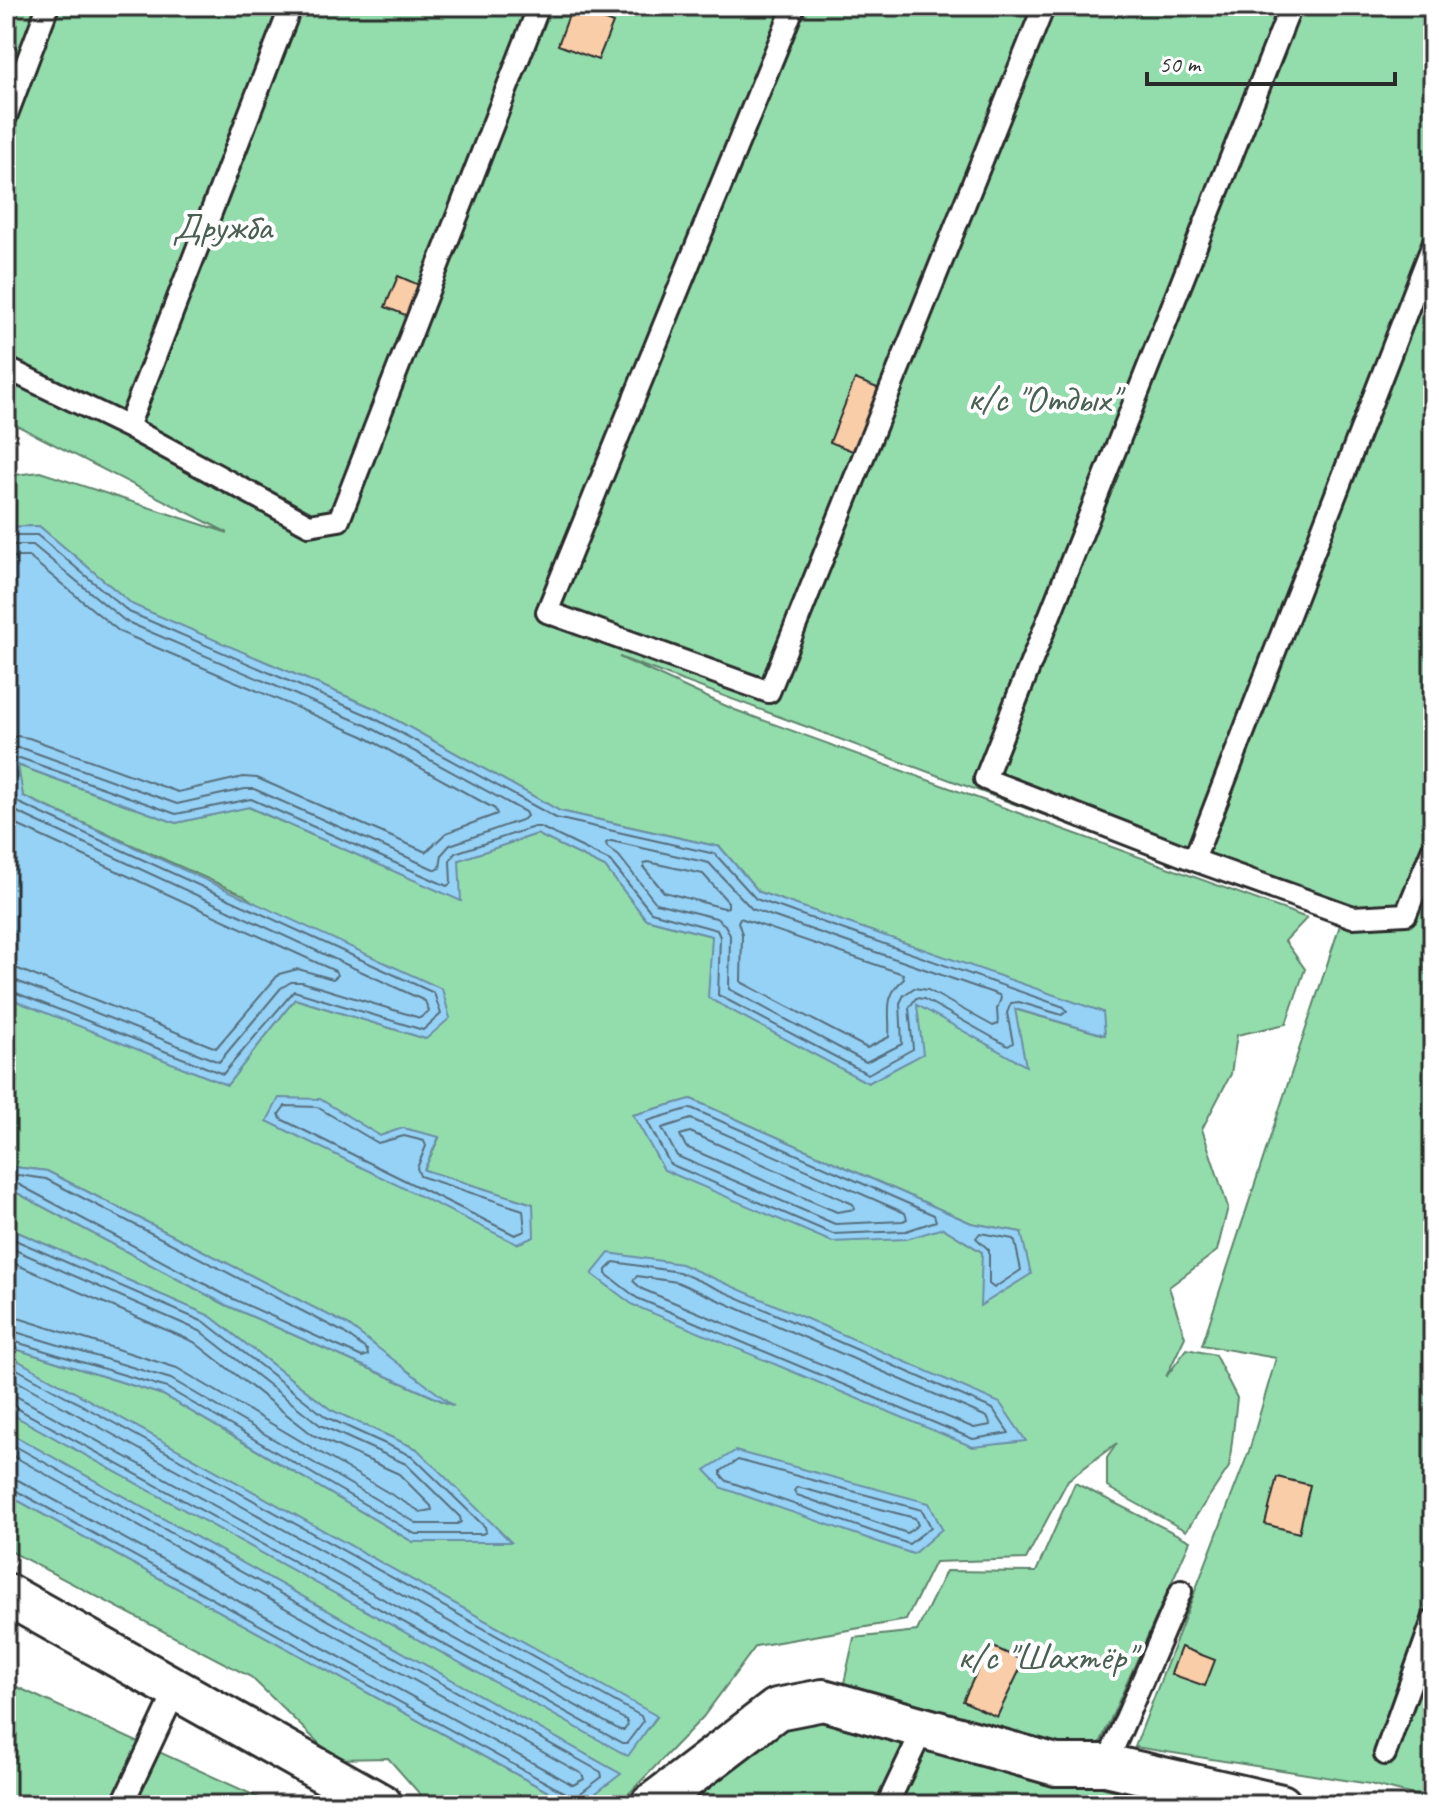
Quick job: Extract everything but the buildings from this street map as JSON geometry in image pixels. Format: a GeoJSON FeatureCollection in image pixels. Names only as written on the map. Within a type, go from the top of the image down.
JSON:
{"type":"FeatureCollection","features":[{"type":"Feature","properties":{"kind":"street"},"geometry":{"type":"LineString","coordinates":[[11,1603],[177,1688],[381,1805]]}},
{"type":"Feature","properties":{"kind":"street"},"geometry":{"type":"LineString","coordinates":[[651,1805],[777,1709],[823,1700],[1056,1765],[1106,1765],[1281,1805]]}},
{"type":"Feature","properties":{"kind":"lane"},"geometry":{"type":"LineString","coordinates":[[6,117],[48,6]]}},
{"type":"Feature","properties":{"kind":"lane"},"geometry":{"type":"LineString","coordinates":[[128,427],[291,6]]}},
{"type":"Feature","properties":{"kind":"lane"},"geometry":{"type":"LineString","coordinates":[[6,368],[128,427],[309,525],[339,520],[539,6]]}},
{"type":"Feature","properties":{"kind":"lane"},"geometry":{"type":"LineString","coordinates":[[794,6],[547,612],[769,692],[1044,6]]}},
{"type":"Feature","properties":{"kind":"lane"},"geometry":{"type":"LineString","coordinates":[[1291,6],[985,779],[1194,860],[1353,917],[1406,914],[1433,848]]}},
{"type":"Feature","properties":{"kind":"lane"},"geometry":{"type":"LineString","coordinates":[[1194,860],[1433,244]]}},
{"type":"Feature","properties":{"kind":"lane"},"geometry":{"type":"LineString","coordinates":[[1106,1765],[1181,1591]]}},
{"type":"Feature","properties":{"kind":"lane"},"geometry":{"type":"LineString","coordinates":[[1385,1754],[1433,1620]]}},
{"type":"Feature","properties":{"kind":"lane"},"geometry":{"type":"LineString","coordinates":[[122,1805],[177,1688]]}},
{"type":"Feature","properties":{"kind":"lane"},"geometry":{"type":"LineString","coordinates":[[887,1805],[924,1727]]}},
{"type":"Feature","properties":{"kind":"green space"},"geometry":{"type":"Polygon","coordinates":[[[6,6],[1433,6],[1433,1800],[1370,1784],[1135,1747],[1249,1451],[1276,1358],[1202,1345],[1340,925],[619,657],[735,710],[1307,918],[1285,941],[1305,969],[1286,1024],[1237,1035],[1231,1074],[1202,1129],[1228,1207],[1217,1251],[1169,1287],[1185,1337],[1166,1377],[1187,1349],[1215,1355],[1237,1398],[1229,1467],[1186,1531],[1107,1487],[1107,1458],[1117,1443],[1068,1480],[1026,1559],[935,1562],[906,1620],[756,1646],[703,1717],[618,1805],[580,1805],[620,1774],[6,1431],[6,1411],[627,1755],[657,1717],[6,1354],[6,1346],[163,1395],[413,1542],[417,1449],[331,1410],[210,1316],[6,1227],[6,1187],[226,1305],[449,1404],[348,1325],[47,1171],[6,1166],[6,996],[227,1085],[295,999],[426,1039],[244,895],[23,796],[17,765],[176,823],[248,807],[460,900],[458,860],[537,834],[605,867],[646,919],[712,936],[917,1004],[1025,1065],[1014,1009],[1104,1035],[1102,1012],[759,892],[720,847],[560,811],[376,709],[133,605],[39,526],[6,527],[6,476],[40,472],[228,533],[6,420],[6,6]],[[319,1099],[267,1121],[424,1170],[439,1138],[403,1128],[380,1136],[319,1099]],[[691,1099],[633,1115],[943,1228],[982,1252],[1021,1232],[971,1223],[691,1099]]]}},
{"type":"Feature","properties":{"kind":"green space","name":"к/с \"Шахтёр\""},"geometry":{"type":"Polygon","coordinates":[[[1075,1483],[1190,1541],[1098,1748],[1047,1745],[844,1683],[854,1638],[917,1631],[946,1571],[1036,1572],[1075,1483]]]}},
{"type":"Feature","properties":{"kind":"green space"},"geometry":{"type":"Polygon","coordinates":[[[6,1494],[572,1805],[434,1805],[426,1801],[388,1758],[335,1759],[251,1677],[6,1549],[6,1494]]]}},
{"type":"Feature","properties":{"kind":"green space"},"geometry":{"type":"Polygon","coordinates":[[[6,1682],[275,1805],[6,1805],[6,1682]]]}},
{"type":"Feature","properties":{"kind":"green space","name":"к/с \"Шахтёр\""},"geometry":{"type":"Polygon","coordinates":[[[820,1712],[1168,1805],[677,1805],[776,1720],[820,1712]]]}},
{"type":"Feature","properties":{"kind":"water"},"geometry":{"type":"Polygon","coordinates":[[[39,526],[133,605],[376,709],[560,811],[720,847],[759,892],[1103,1012],[1105,1035],[1015,1009],[1026,1066],[917,1005],[923,1054],[868,1083],[708,998],[712,936],[646,919],[605,867],[537,834],[459,860],[461,901],[249,807],[176,823],[18,765],[23,796],[442,989],[450,1018],[426,1039],[295,999],[227,1085],[6,996],[6,527],[39,526]]]}},
{"type":"Feature","properties":{"kind":"water"},"geometry":{"type":"Polygon","coordinates":[[[279,1098],[320,1099],[380,1136],[403,1128],[439,1137],[424,1170],[533,1204],[534,1237],[517,1244],[267,1121],[279,1098]]]}},
{"type":"Feature","properties":{"kind":"water"},"geometry":{"type":"Polygon","coordinates":[[[691,1099],[971,1223],[1021,1232],[1031,1274],[980,1306],[982,1252],[943,1228],[907,1239],[832,1242],[664,1170],[633,1115],[691,1099]]]}},
{"type":"Feature","properties":{"kind":"water"},"geometry":{"type":"Polygon","coordinates":[[[6,1166],[47,1171],[348,1325],[454,1406],[226,1305],[6,1187],[6,1166]]]}},
{"type":"Feature","properties":{"kind":"water"},"geometry":{"type":"Polygon","coordinates":[[[6,1227],[210,1316],[331,1410],[417,1449],[511,1542],[413,1542],[163,1395],[6,1346],[6,1227]]]}},
{"type":"Feature","properties":{"kind":"water"},"geometry":{"type":"Polygon","coordinates":[[[609,1253],[681,1264],[1000,1403],[1026,1441],[973,1447],[633,1305],[592,1274],[609,1253]]]}},
{"type":"Feature","properties":{"kind":"water"},"geometry":{"type":"Polygon","coordinates":[[[6,1354],[657,1716],[628,1756],[6,1411],[6,1354]]]}},
{"type":"Feature","properties":{"kind":"water"},"geometry":{"type":"Polygon","coordinates":[[[6,1431],[621,1774],[580,1805],[572,1805],[6,1494],[6,1431]]]}},
{"type":"Feature","properties":{"kind":"water"},"geometry":{"type":"Polygon","coordinates":[[[735,1451],[929,1503],[942,1529],[913,1554],[722,1488],[705,1470],[735,1451]]]}},
{"type":"Feature","properties":{"kind":"park label","name":"Дружба"},"geometry":{"type":"Point","coordinates":[222,226]}},
{"type":"Feature","properties":{"kind":"park label","name":"к/с \"Отдых\""},"geometry":{"type":"Point","coordinates":[1043,398]}}]}
